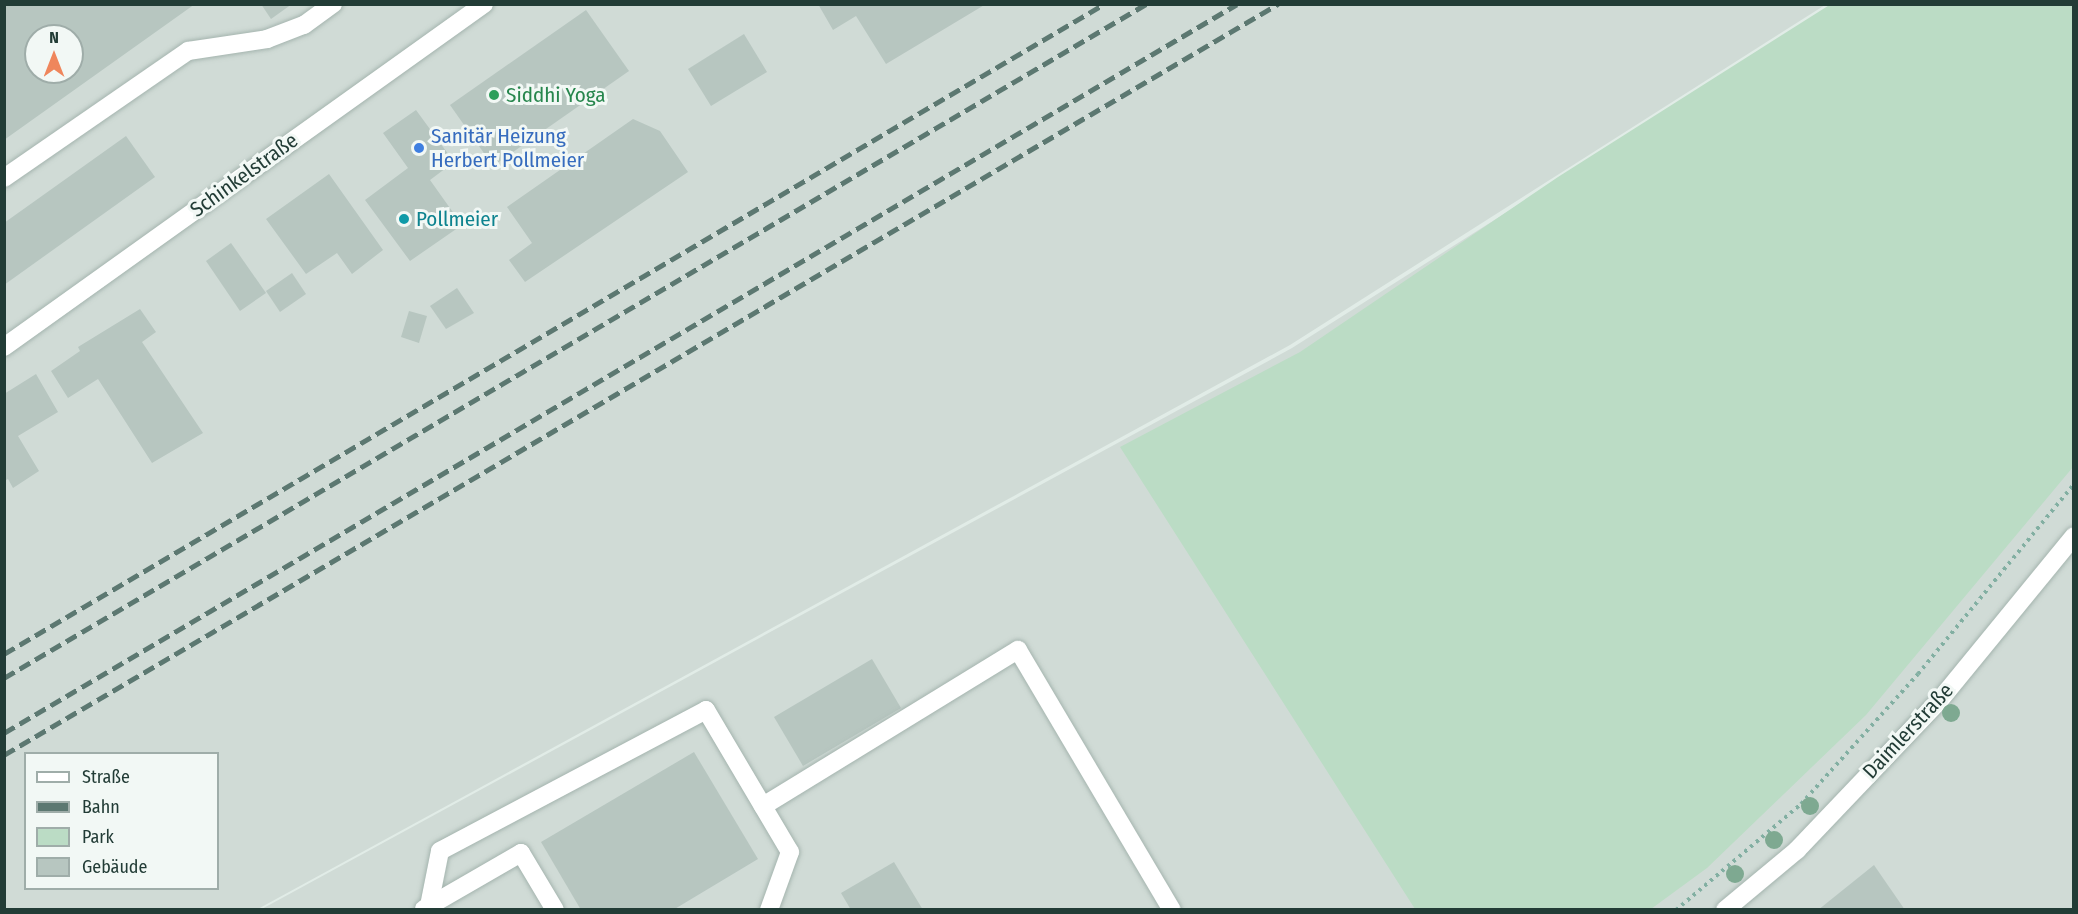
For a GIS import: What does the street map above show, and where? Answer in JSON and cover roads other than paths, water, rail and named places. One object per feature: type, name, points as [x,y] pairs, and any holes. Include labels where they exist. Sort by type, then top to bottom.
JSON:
[{"type":"street","points":[[4,178],[188,51],[267,39],[303,25],[333,4]]},
{"type":"street","name":"Schinkelstraße","points":[[4,347],[484,4]]},
{"type":"street","name":"Daimlerstraße","points":[[1725,909],[1797,850],[1939,701],[2073,536]]},
{"type":"street","points":[[763,806],[1018,650],[1172,909]]},
{"type":"street","points":[[426,908],[440,851],[706,710],[790,852],[769,909]]},
{"type":"street","points":[[426,908],[521,853],[555,909]]},
{"type":"railway","points":[[4,654],[1104,4]]},
{"type":"railway","points":[[4,678],[1146,4]]},
{"type":"railway","points":[[4,733],[1237,4]]},
{"type":"railway","points":[[4,755],[1278,4]]},
{"type":"place","name":"Siddhi Yoga","points":[[494,95]]},
{"type":"place","name":"Sanitär Heizung Herbert Pollmeier","points":[[419,148]]},
{"type":"place","name":"Pollmeier","points":[[404,219]]}]
